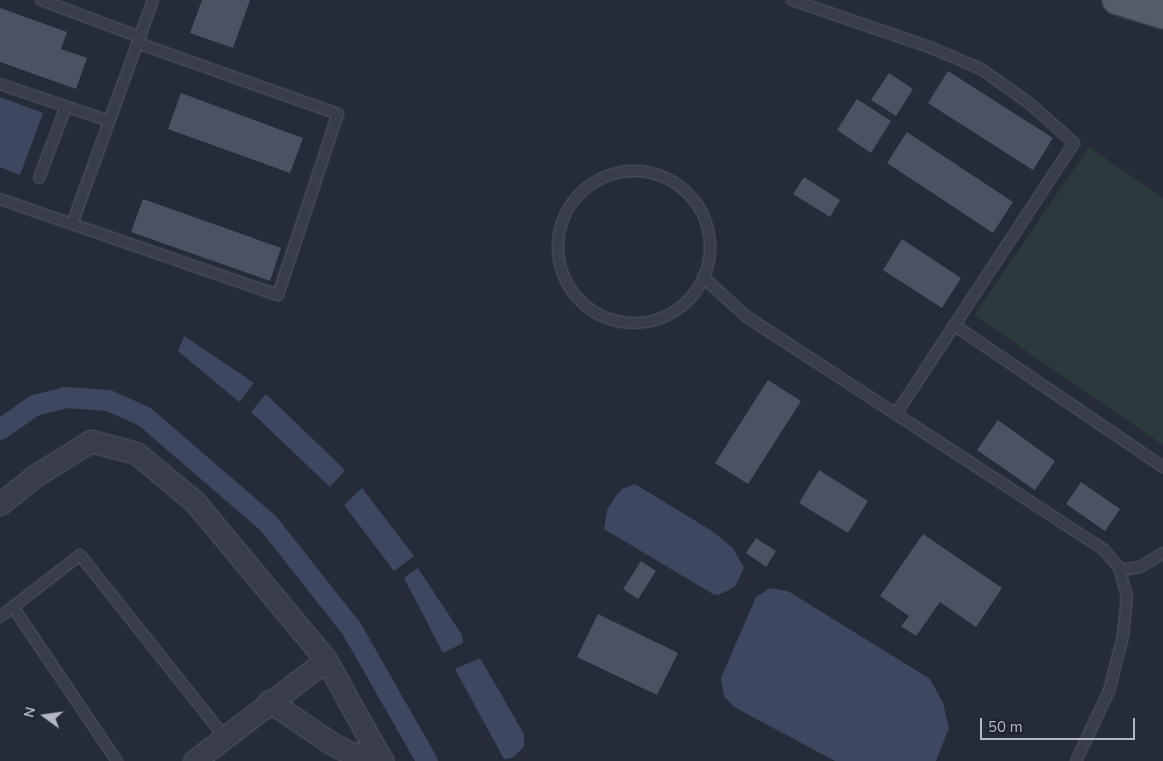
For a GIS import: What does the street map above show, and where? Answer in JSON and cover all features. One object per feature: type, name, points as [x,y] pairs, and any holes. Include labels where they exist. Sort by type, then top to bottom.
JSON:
[{"type":"main road","points":[[1117,0],[1163,14]]},
{"type":"street","points":[[0,504],[36,475],[91,441],[136,453],[195,502],[326,660],[382,761]]},
{"type":"street","points":[[194,761],[269,701],[326,660]]},
{"type":"street","points":[[269,701],[331,743],[350,753],[382,761]]},
{"type":"lane","points":[[0,199],[278,295],[338,114],[139,40],[41,0]]},
{"type":"lane","points":[[72,224],[153,0]]},
{"type":"lane","points":[[792,0],[932,48],[981,69],[1029,103],[1074,143],[896,414]]},
{"type":"lane","points":[[0,84],[109,121]]},
{"type":"lane","points":[[39,178],[66,107]]},
{"type":"lane","points":[[646,171],[675,182],[697,204],[706,224],[710,247],[703,277],[686,302],[660,318],[629,323],[600,314],[576,296],[562,269],[559,238],[568,209],[588,186],[616,173],[646,171]]},
{"type":"lane","points":[[703,277],[747,318],[1104,550],[1121,570],[1125,579],[1127,616],[1116,669],[1098,718],[1076,761]]},
{"type":"lane","points":[[954,325],[1163,467]]},
{"type":"lane","points":[[1121,570],[1140,567],[1163,553]]},
{"type":"lane","points":[[0,618],[80,555],[224,736]]},
{"type":"lane","points":[[13,607],[117,761]]},
{"type":"shaded area","points":[[1089,147],[1163,198],[1163,445],[974,315]]},
{"type":"water","points":[[0,97],[43,113],[20,175],[0,167]]},
{"type":"water","points":[[184,336],[254,383],[239,402],[178,351]]},
{"type":"water","points":[[266,394],[345,470],[330,487],[251,412]]},
{"type":"water","points":[[635,484],[712,531],[733,548],[744,568],[735,587],[718,595],[713,594],[604,529],[607,510],[615,497],[622,489]]},
{"type":"water","points":[[362,488],[414,556],[394,571],[344,505]]},
{"type":"water","points":[[418,568],[462,635],[463,643],[443,653],[404,578]]},
{"type":"water","points":[[770,588],[788,591],[930,679],[943,703],[949,728],[936,761],[835,761],[734,707],[724,696],[721,678],[756,597]]},
{"type":"water","points":[[480,658],[524,734],[524,747],[512,758],[504,759],[455,669]]},
{"type":"building","points":[[202,0],[250,0],[233,48],[190,33]]},
{"type":"building","points":[[0,8],[67,32],[61,49],[87,58],[76,89],[0,62]]},
{"type":"building","points":[[948,71],[1053,138],[1033,170],[928,103]]},
{"type":"building","points":[[889,73],[913,89],[896,116],[871,100]]},
{"type":"building","points":[[181,93],[303,138],[290,173],[168,129]]},
{"type":"building","points":[[857,99],[891,121],[871,153],[837,130]]},
{"type":"building","points":[[907,132],[1013,202],[993,233],[887,163]]},
{"type":"building","points":[[804,177],[840,200],[830,217],[793,194]]},
{"type":"building","points":[[143,199],[281,248],[270,281],[131,232]]},
{"type":"building","points":[[902,239],[961,278],[942,308],[883,270]]},
{"type":"building","points":[[768,380],[801,401],[748,484],[715,463]]},
{"type":"building","points":[[998,420],[1055,461],[1035,490],[977,450]]},
{"type":"building","points":[[819,470],[868,501],[848,533],[799,503]]},
{"type":"building","points":[[1081,482],[1120,509],[1105,531],[1066,504]]},
{"type":"building","points":[[923,534],[1002,588],[976,627],[940,602],[916,636],[901,626],[909,616],[880,596]]},
{"type":"building","points":[[756,538],[776,551],[766,567],[746,553]]},
{"type":"building","points":[[641,561],[656,571],[638,599],[623,589]]},
{"type":"building","points":[[598,614],[678,653],[657,695],[577,657]]},
{"type":"waterway","points":[[0,429],[34,405],[65,397],[108,400],[144,416],[268,523],[351,628],[427,761]]}]
